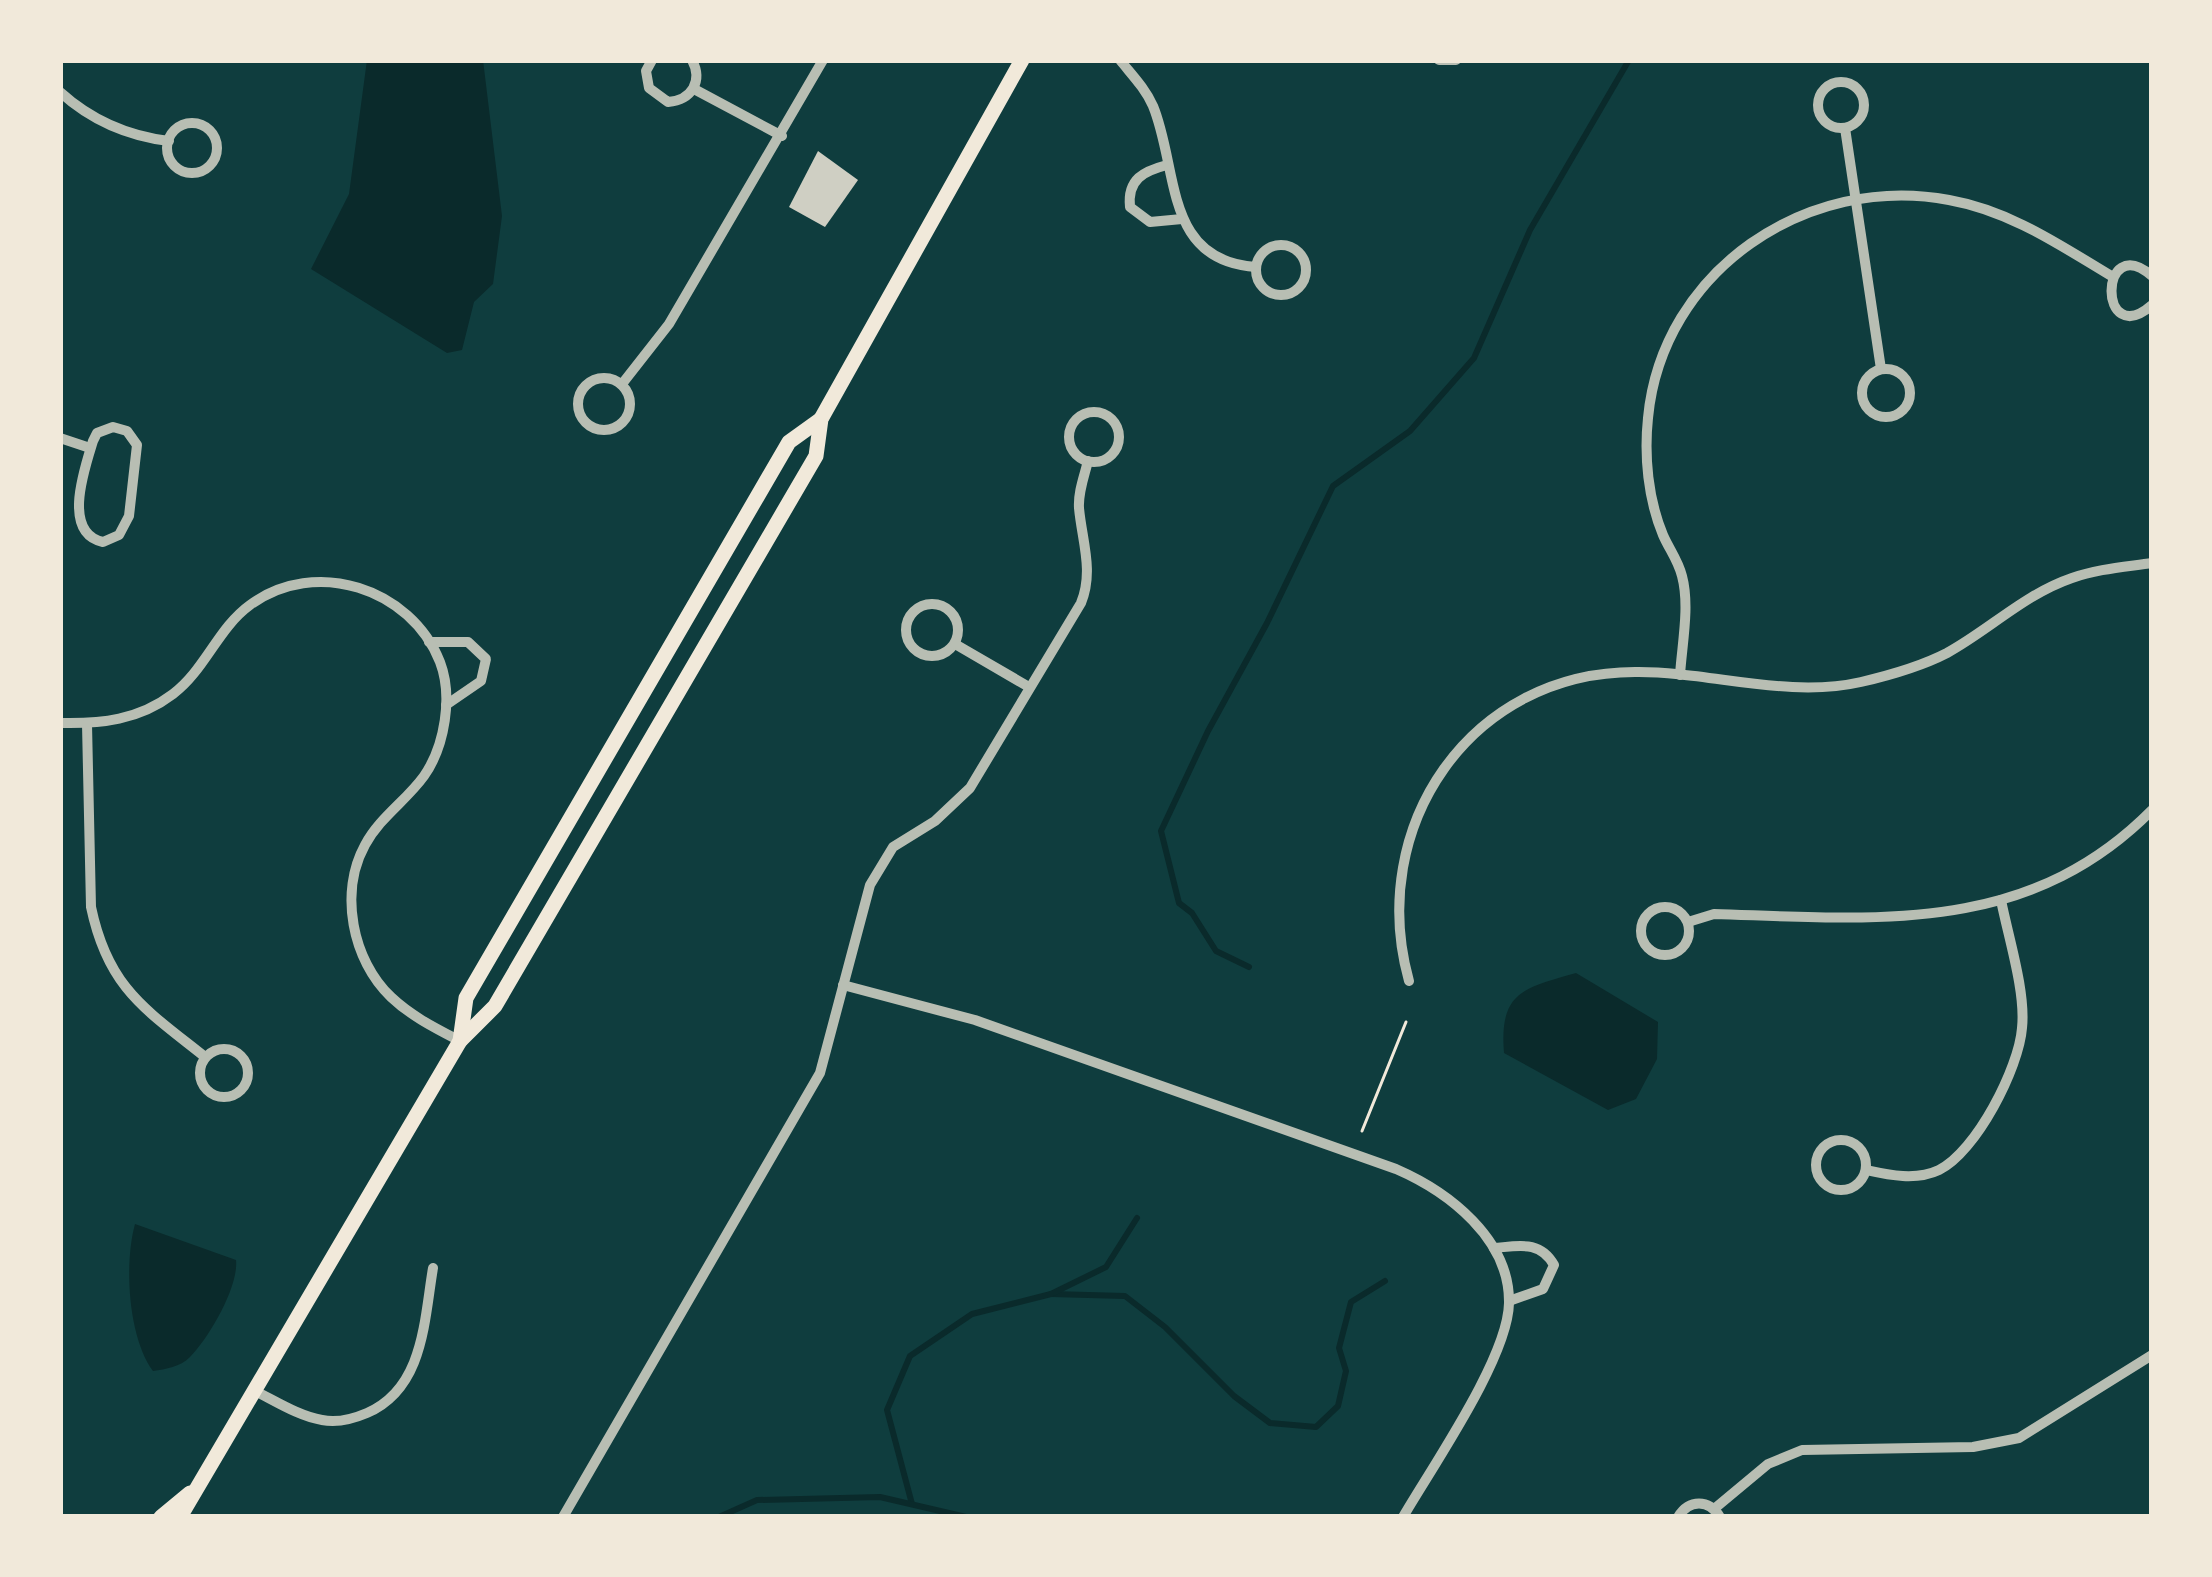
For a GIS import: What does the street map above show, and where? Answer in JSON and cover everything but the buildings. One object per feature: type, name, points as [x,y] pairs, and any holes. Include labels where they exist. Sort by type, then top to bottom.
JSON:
[{"type":"main road","points":[[180,1517],[460,1041],[495,1006],[816,456],[821,419],[1022,60]]},
{"type":"main road","points":[[460,1041],[466,998],[789,442],[821,419]]},
{"type":"main road","points":[[160,1517],[197,1487]]},
{"type":"main road","points":[[192,1517],[197,1487]]},
{"type":"street","points":[[652,60],[646,80],[654,95],[677,101],[694,89],[697,71],[692,60]]},
{"type":"street","points":[[622,384],[669,324],[823,60]]},
{"type":"street","points":[[1120,60],[1142,84],[1154,109],[1182,219],[1210,254],[1256,268]]},
{"type":"street","points":[[1439,60],[1456,60]]},
{"type":"street","points":[[1840,82],[1855,86],[1865,106],[1859,121],[1845,128],[1830,126],[1818,108],[1821,93],[1840,82]]},
{"type":"street","points":[[694,89],[782,136]]},
{"type":"street","points":[[60,92],[89,115],[118,129],[169,141]]},
{"type":"street","points":[[185,124],[201,125],[213,134],[215,158],[204,170],[188,173],[169,157],[169,141],[185,124]]},
{"type":"street","points":[[1845,128],[1881,369]]},
{"type":"street","points":[[1167,165],[1138,177],[1129,194],[1130,207],[1150,222],[1182,219]]},
{"type":"street","points":[[1679,675],[1684,581],[1656,513],[1648,413],[1666,347],[1704,286],[1746,243],[1806,211],[1900,193],[1976,206],[2034,230],[2113,277]]},
{"type":"street","points":[[1279,245],[1301,256],[1306,272],[1298,288],[1282,295],[1260,284],[1256,268],[1263,252],[1279,245]]},
{"type":"street","points":[[2152,276],[2126,267],[2113,277],[2109,292],[2120,311],[2134,315],[2152,305]]},
{"type":"street","points":[[1881,369],[1897,371],[1910,389],[1902,411],[1888,417],[1873,413],[1862,393],[1868,378],[1881,369]]},
{"type":"street","points":[[605,378],[622,384],[631,400],[627,418],[608,430],[590,427],[578,409],[582,391],[605,378]]},
{"type":"street","points":[[1099,412],[1113,420],[1119,442],[1111,456],[1088,461],[1074,452],[1071,428],[1082,415],[1099,412]]},
{"type":"street","points":[[113,427],[127,431],[137,446],[129,516],[119,535],[103,542],[80,528],[78,513],[90,448],[97,433],[113,427]]},
{"type":"street","points":[[60,438],[90,448]]},
{"type":"street","points":[[563,1517],[814,1084],[869,885],[879,865],[893,847],[935,821],[970,788],[1088,586],[1079,506],[1088,461]]},
{"type":"street","points":[[1409,981],[1399,945],[1398,898],[1405,850],[1427,792],[1448,759],[1487,723],[1555,684],[1610,673],[1819,688],[1880,678],[1947,652],[2032,597],[2070,579],[2152,563]]},
{"type":"street","points":[[60,723],[87,724],[130,716],[173,694],[194,675],[247,607],[272,591],[304,583],[334,583],[374,591],[408,613],[442,665],[446,705],[438,749],[424,776],[379,823],[363,848],[352,877],[351,902],[361,950],[386,993],[423,1022],[460,1041]]},
{"type":"street","points":[[926,604],[944,605],[959,626],[955,644],[933,656],[917,652],[905,630],[911,614],[926,604]]},
{"type":"street","points":[[430,642],[468,642],[486,659],[482,681],[446,705]]},
{"type":"street","points":[[955,644],[1029,687]]},
{"type":"street","points":[[87,724],[91,907],[96,932],[122,984],[142,1009],[205,1058]]},
{"type":"street","points":[[1688,922],[1714,914],[1880,919],[2001,900],[2048,885],[2079,868],[2152,810]]},
{"type":"street","points":[[1866,1170],[1897,1177],[1939,1170],[1978,1130],[2006,1082],[2023,1029],[2001,900]]},
{"type":"street","points":[[1670,907],[1688,922],[1689,938],[1673,955],[1657,954],[1644,944],[1641,929],[1654,909],[1670,907]]},
{"type":"street","points":[[844,985],[975,1020],[1396,1169],[1457,1206],[1494,1248],[1509,1301],[1491,1364],[1402,1517]]},
{"type":"street","points":[[226,1049],[240,1055],[248,1077],[240,1091],[225,1098],[204,1088],[199,1073],[205,1058],[226,1049]]},
{"type":"street","points":[[1846,1140],[1864,1154],[1866,1170],[1849,1189],[1832,1189],[1819,1177],[1816,1160],[1831,1142],[1846,1140]]},
{"type":"street","points":[[1494,1248],[1532,1246],[1554,1264],[1543,1288],[1509,1301]]},
{"type":"street","points":[[253,1390],[319,1420],[358,1417],[380,1408],[398,1393],[415,1366],[433,1268]]},
{"type":"street","points":[[1678,1517],[1693,1504],[1717,1513],[1768,1464],[1802,1450],[1973,1448],[2019,1438],[2152,1355]]},
{"type":"path","points":[[1362,1131],[1406,1022]]},
{"type":"water","points":[[367,60],[483,60],[502,216],[493,284],[474,302],[462,350],[447,353],[311,269],[349,194]]},
{"type":"water","points":[[1576,973],[1658,1022],[1657,1059],[1636,1099],[1608,1110],[1504,1053],[1506,1016],[1519,995]]},
{"type":"water","points":[[135,1224],[236,1260],[228,1297],[198,1348],[182,1363],[153,1371],[138,1339],[130,1300]]},
{"type":"waterway","points":[[1249,967],[1216,951],[1192,913],[1179,903],[1161,831],[1333,486],[1410,431],[1474,358],[1530,230],[1629,60]]},
{"type":"waterway","points":[[912,1504],[887,1410],[910,1356],[972,1314],[1051,1294],[1106,1267],[1137,1218]]},
{"type":"waterway","points":[[1051,1294],[1125,1296],[1270,1423],[1316,1427],[1338,1406],[1346,1371],[1339,1348],[1351,1302],[1385,1281]]},
{"type":"waterway","points":[[719,1517],[757,1500],[880,1497],[966,1517]]},
{"type":"waterway","points":[[1424,1517],[1431,1517]]}]
